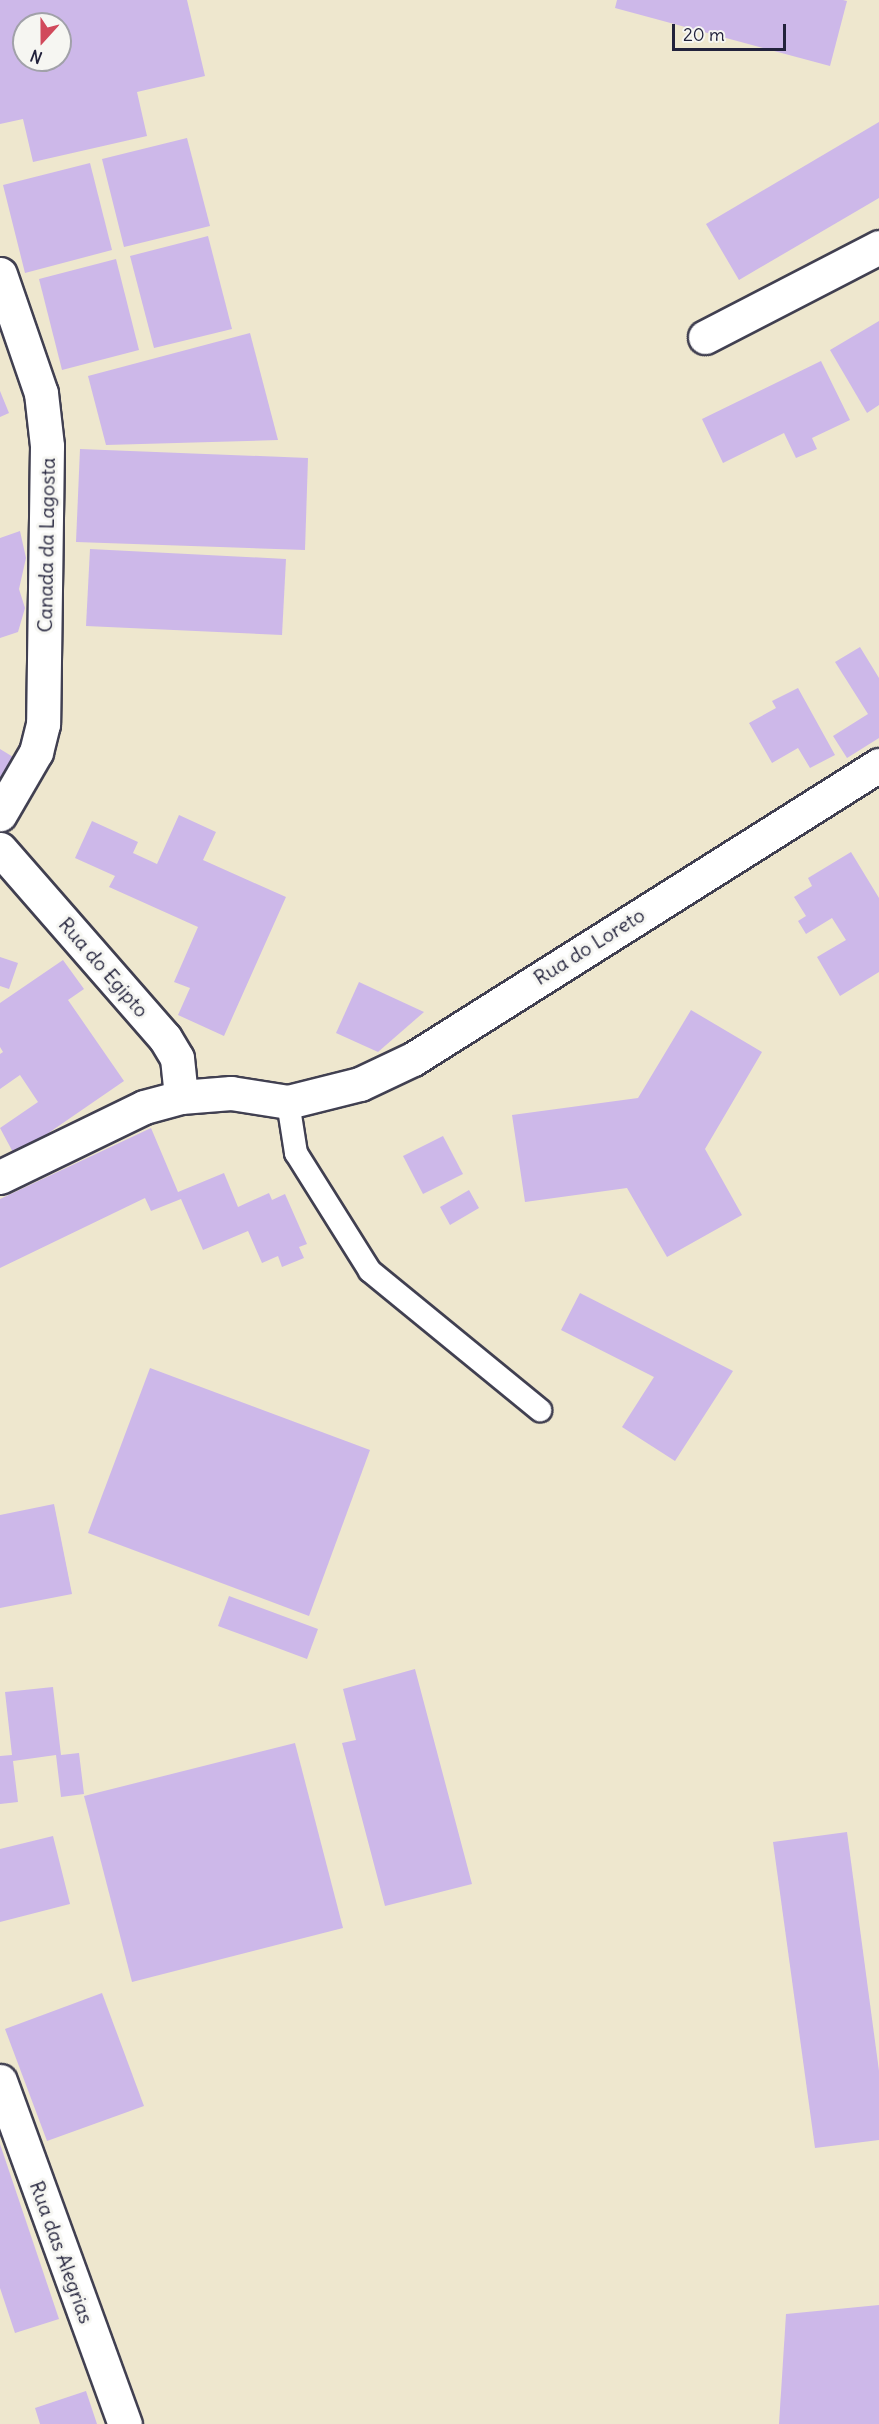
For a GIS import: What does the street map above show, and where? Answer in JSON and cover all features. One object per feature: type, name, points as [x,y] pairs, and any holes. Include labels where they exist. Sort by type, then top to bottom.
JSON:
[{"type":"street","points":[[705,337],[879,247]]},
{"type":"street","name":"Canada da Lagosta","points":[[0,274],[41,393],[47,446],[43,724],[36,752],[0,814]]},
{"type":"street","name":"Rua do Loreto","points":[[288,1102],[360,1084],[413,1059],[879,765]]},
{"type":"street","name":"Rua do Egipto","points":[[0,849],[165,1038],[177,1058],[181,1097]]},
{"type":"street","points":[[0,1177],[144,1107],[181,1097],[231,1094],[288,1102]]},
{"type":"street","name":"Rua das Alegrias","points":[[0,2081],[125,2424]]},
{"type":"lane","points":[[288,1102],[296,1154],[370,1271],[540,1410]]},
{"type":"building","points":[[0,0],[187,0],[205,76],[137,92],[147,136],[33,162],[23,119],[0,124]]},
{"type":"building","points":[[617,0],[847,1],[830,66],[615,8]]},
{"type":"building","points":[[879,122],[879,198],[739,280],[706,224]]},
{"type":"building","points":[[187,138],[210,226],[124,247],[102,159]]},
{"type":"building","points":[[90,163],[112,250],[25,273],[3,185]]},
{"type":"building","points":[[208,236],[232,329],[154,348],[130,256]]},
{"type":"building","points":[[116,259],[139,350],[62,370],[39,279]]},
{"type":"building","points":[[879,321],[879,405],[867,413],[830,350]]},
{"type":"building","points":[[250,333],[278,440],[106,445],[88,376]]},
{"type":"building","points":[[821,361],[850,420],[812,438],[817,449],[796,458],[784,433],[723,463],[702,419]]},
{"type":"building","points":[[0,391],[9,413],[0,417]]},
{"type":"building","points":[[80,449],[308,458],[305,550],[76,542]]},
{"type":"building","points":[[20,531],[26,558],[19,589],[25,608],[18,632],[0,638],[0,538]]},
{"type":"building","points":[[90,549],[286,559],[282,635],[86,626]]},
{"type":"building","points":[[860,647],[879,678],[879,738],[847,758],[833,736],[868,714],[835,662]]},
{"type":"building","points":[[798,688],[835,755],[810,768],[798,748],[772,763],[749,723],[776,708],[772,701]]},
{"type":"building","points":[[0,749],[18,760],[0,788]]},
{"type":"building","points":[[179,815],[216,832],[203,860],[286,897],[224,1036],[178,1015],[190,988],[174,982],[198,927],[109,887],[115,876],[75,858],[92,821],[138,842],[133,853],[157,864]]},
{"type":"building","points":[[851,852],[879,898],[879,972],[840,996],[817,957],[846,940],[832,918],[806,934],[798,921],[806,916],[794,897],[812,886],[808,878]]},
{"type":"building","points":[[0,957],[18,963],[9,989],[0,986]]},
{"type":"building","points":[[63,960],[84,989],[68,1000],[124,1081],[15,1156],[0,1128],[38,1102],[20,1075],[0,1089],[0,1054],[3,1052],[0,1047],[0,1003]]},
{"type":"building","points":[[359,982],[424,1012],[378,1052],[336,1033]]},
{"type":"building","points":[[691,1010],[762,1052],[705,1149],[742,1215],[667,1257],[627,1188],[525,1202],[512,1115],[638,1098]]},
{"type":"building","points":[[151,1128],[178,1192],[224,1173],[238,1207],[269,1193],[272,1200],[285,1194],[307,1244],[299,1247],[304,1258],[282,1267],[278,1256],[262,1263],[248,1231],[203,1250],[181,1199],[151,1211],[145,1198],[0,1268],[0,1199]]},
{"type":"building","points":[[443,1136],[463,1174],[423,1194],[403,1156]]},
{"type":"building","points":[[469,1190],[479,1208],[450,1225],[440,1207]]},
{"type":"building","points":[[580,1293],[733,1371],[675,1461],[622,1427],[654,1377],[561,1330]]},
{"type":"building","points":[[150,1368],[370,1450],[309,1616],[88,1533]]},
{"type":"building","points":[[54,1504],[72,1594],[0,1608],[0,1515]]},
{"type":"building","points":[[229,1596],[318,1629],[307,1659],[218,1626]]},
{"type":"building","points":[[415,1669],[472,1884],[385,1906],[342,1743],[356,1740],[343,1689]]},
{"type":"building","points":[[53,1687],[61,1755],[79,1753],[84,1794],[61,1797],[56,1755],[13,1761],[18,1802],[0,1804],[0,1756],[12,1755],[5,1692]]},
{"type":"building","points":[[295,1743],[343,1928],[132,1982],[84,1796]]},
{"type":"building","points":[[847,1832],[879,2071],[879,2140],[815,2148],[773,1842]]},
{"type":"building","points":[[53,1836],[70,1904],[0,1922],[0,1849]]},
{"type":"building","points":[[102,1993],[144,2106],[47,2141],[5,2029]]},
{"type":"building","points":[[0,2144],[59,2319],[15,2333],[0,2288]]},
{"type":"building","points":[[879,2305],[879,2424],[779,2424],[786,2314]]},
{"type":"building","points":[[86,2391],[97,2424],[40,2424],[35,2408]]}]
